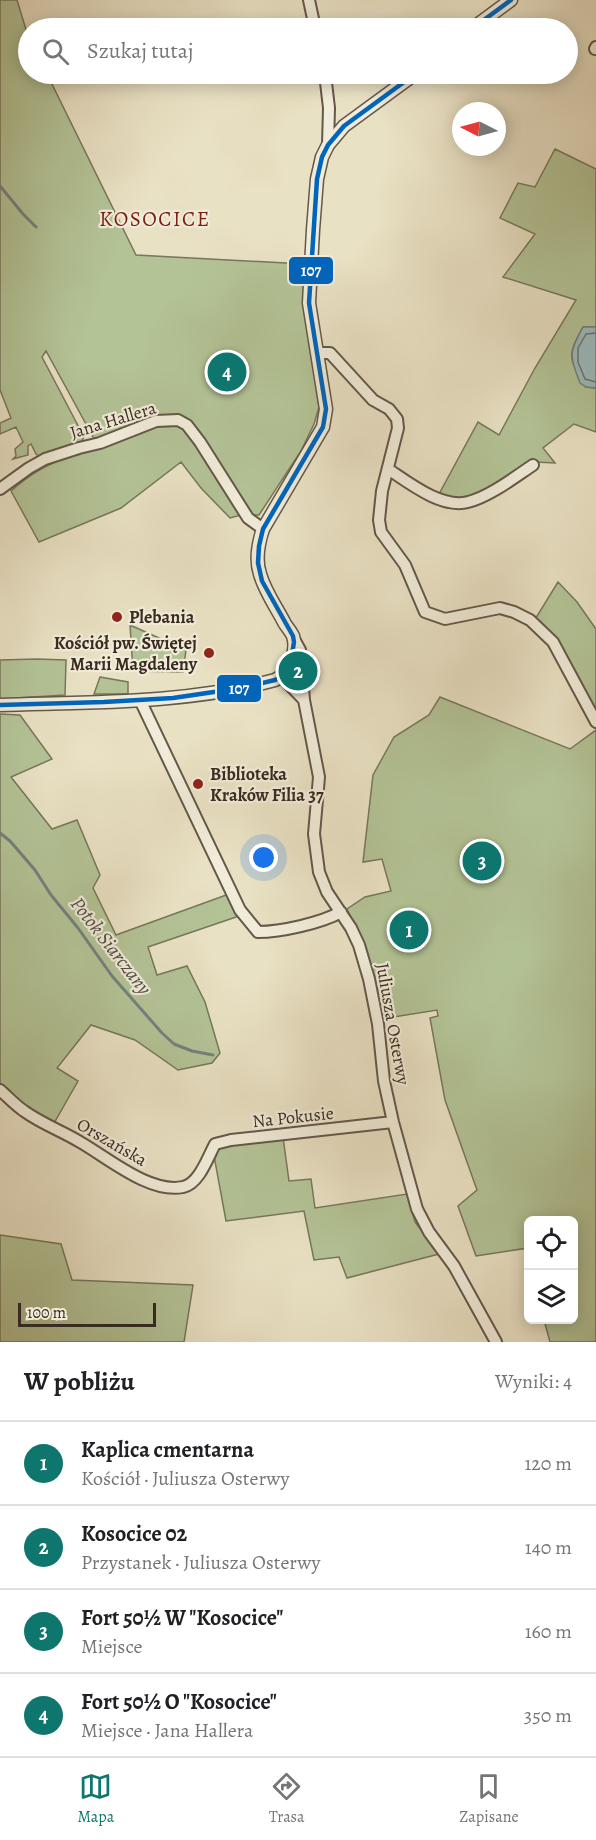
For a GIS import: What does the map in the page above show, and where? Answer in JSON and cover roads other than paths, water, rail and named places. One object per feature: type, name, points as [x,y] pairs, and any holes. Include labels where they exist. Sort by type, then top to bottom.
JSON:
[{"type":"street","points":[[309,0],[313,18]]},
{"type":"street","points":[[486,18],[508,1]]},
{"type":"street","points":[[326,84],[329,108],[328,145]]},
{"type":"street","points":[[328,145],[344,126],[401,84]]},
{"type":"street","name":"Juliusza Osterwy","points":[[328,145],[322,157],[318,178],[309,303],[326,409],[323,427],[263,529],[258,545],[259,573],[300,650],[304,700],[319,777],[314,834],[319,872],[327,892],[359,945],[369,979],[378,1024],[384,1081],[417,1209],[429,1232],[454,1266],[495,1342]]},
{"type":"street","points":[[318,353],[330,353],[373,400],[389,409],[397,418],[398,428],[379,509],[381,532],[405,565],[425,612],[445,619],[500,608],[530,620],[553,642],[596,722]]},
{"type":"street","name":"Jana Hallera","points":[[0,489],[45,459],[100,443],[156,421],[178,420],[187,425],[200,442],[248,518],[263,529]]},
{"type":"street","points":[[388,469],[430,495],[448,501],[467,502],[486,494],[533,465]]},
{"type":"street","points":[[0,705],[140,700],[218,693],[261,683],[282,676],[290,666],[294,653],[293,636]]},
{"type":"street","points":[[282,676],[304,700]]},
{"type":"street","points":[[140,700],[240,910],[258,932],[270,932],[330,918],[341,912]]},
{"type":"street","name":"Orszańska","points":[[0,1090],[23,1111],[79,1141],[139,1179],[168,1187],[183,1187],[201,1173],[206,1160]]},
{"type":"street","name":"Na Pokusie","points":[[206,1160],[215,1144],[231,1140],[393,1122]]},
{"type":"water","points":[[583,327],[596,327],[596,388],[586,387],[580,383],[572,360],[575,342]]},
{"type":"waterway","points":[[0,186],[36,227]]},
{"type":"waterway","name":"Potok Siarczany","points":[[0,833],[35,870],[112,976],[162,1033],[174,1044],[192,1051],[213,1055]]},
{"type":"place","name":"Fort 50½ O \"Kosocice\"","points":[[227,372]]},
{"type":"place","name":"Plebania","points":[[117,617]]},
{"type":"place","name":"Kościół pw. Świętej Marii Magdaleny","points":[[209,653]]},
{"type":"place","name":"Kosocice 02","points":[[298,671]]},
{"type":"place","name":"Biblioteka Kraków Filia 37","points":[[198,784]]},
{"type":"place","name":"Fort 50½ W \"Kosocice\"","points":[[482,861]]},
{"type":"place","name":"Kaplica cmentarna","points":[[409,930]]},
{"type":"district","name":"KOSOCICE","points":[[155,219]]}]
